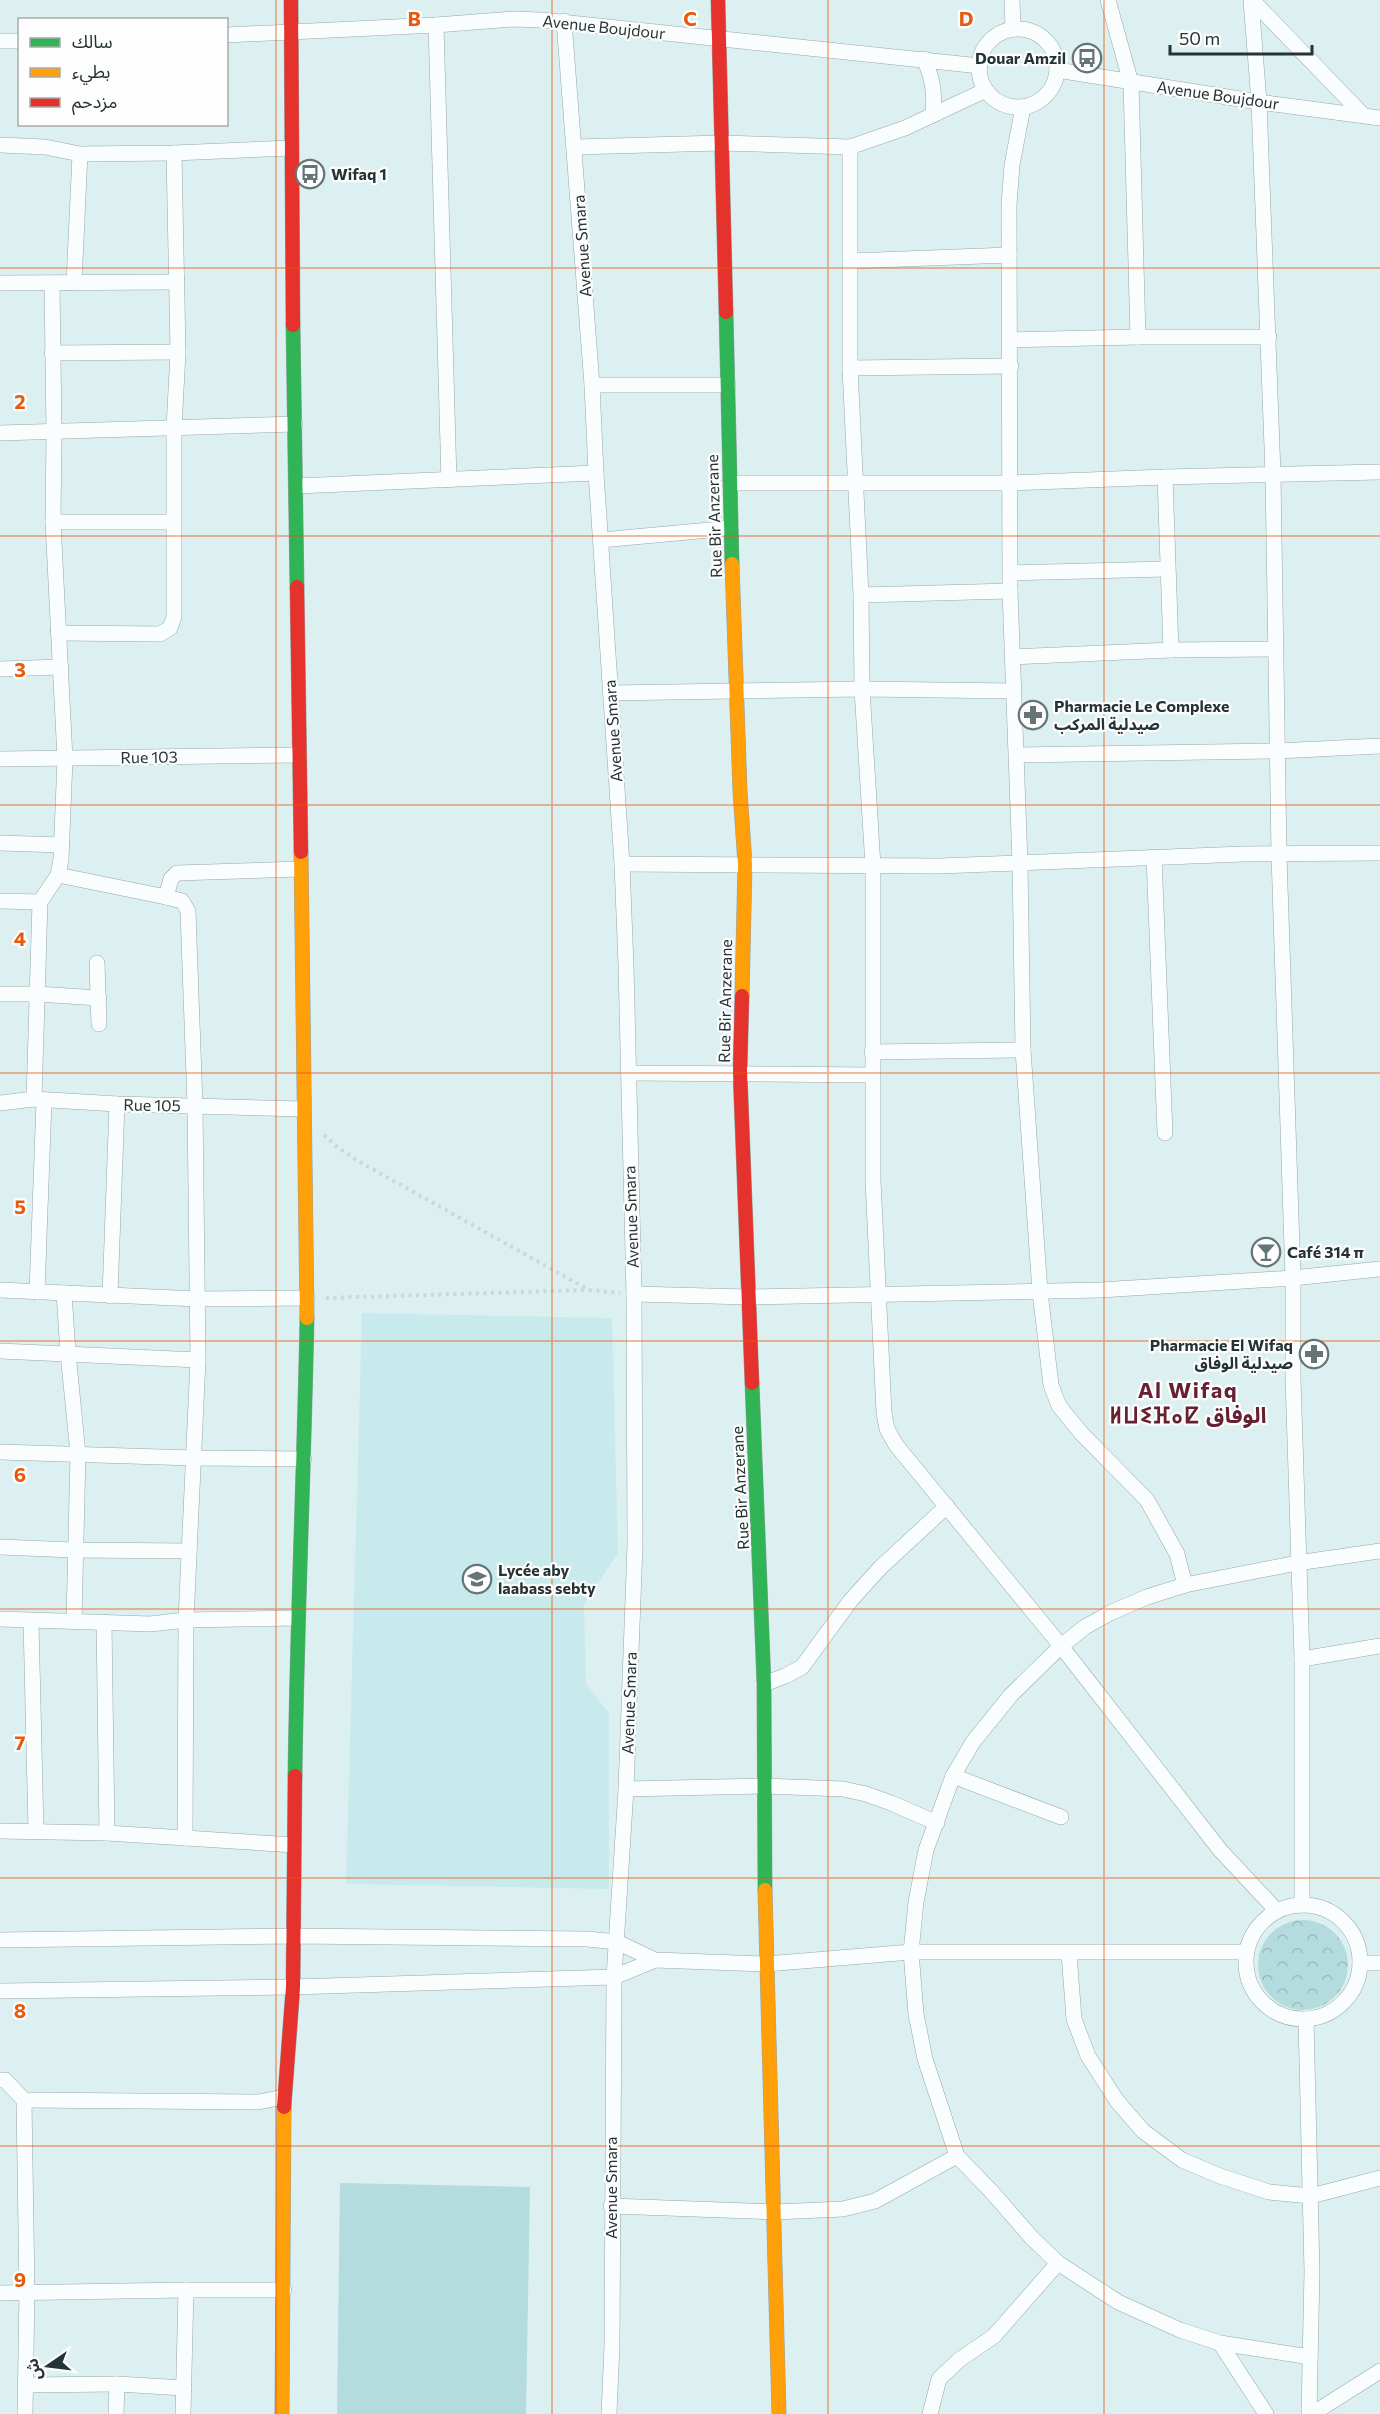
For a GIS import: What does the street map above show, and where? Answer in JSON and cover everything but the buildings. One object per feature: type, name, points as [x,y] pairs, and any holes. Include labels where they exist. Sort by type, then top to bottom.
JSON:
[{"type":"street","points":[[282,2414],[284,2097],[293,1987],[297,1618],[304,1459],[307,1298],[291,148],[293,73],[291,0]]},
{"type":"street","name":"Rue Bir Anzerane","points":[[718,0],[736,691],[745,864],[740,1072],[764,1684],[766,1964],[775,2212],[779,2414]]},
{"type":"street","points":[[1012,0],[1013,29]]},
{"type":"street","points":[[1108,0],[1131,83],[1138,337]]},
{"type":"street","points":[[1251,0],[1269,337],[1273,474],[1277,751],[1293,1278],[1297,1563],[1302,1659],[1302,1905]]},
{"type":"street","points":[[1251,0],[1363,115]]},
{"type":"street","name":"Avenue Boujdour","points":[[228,35],[436,26],[514,19],[564,21],[980,66]]},
{"type":"street","name":"Avenue Smara","points":[[564,21],[592,385],[622,864],[634,1294],[635,1545],[626,1789],[614,1977],[612,2345],[609,2414]]},
{"type":"street","points":[[436,26],[449,480]]},
{"type":"street","points":[[1013,29],[1033,33],[1050,45],[1057,70],[1050,91],[1034,104],[1023,107],[1009,106],[996,101],[986,90],[981,79],[982,53],[1000,33],[1013,29]]},
{"type":"street","points":[[0,41],[18,41]]},
{"type":"street","points":[[924,59],[934,86],[933,115]]},
{"type":"street","name":"Avenue Boujdour","points":[[1057,70],[1258,102],[1380,118]]},
{"type":"street","points":[[575,147],[721,143],[850,147],[905,128],[986,90]]},
{"type":"street","points":[[1023,107],[1012,165],[1009,255],[1010,591],[1017,755],[1023,1050],[1040,1292],[1051,1385],[1059,1406],[1082,1434],[1147,1500],[1177,1554],[1185,1585]]},
{"type":"street","points":[[0,144],[45,147],[80,154],[291,148]]},
{"type":"street","points":[[850,147],[850,368],[861,595],[862,689],[873,866],[873,1180],[877,1293],[884,1413],[887,1429],[896,1445],[1061,1646],[1220,1850],[1277,1911]]},
{"type":"street","points":[[58,633],[160,634],[170,628],[175,605],[174,428],[178,352],[174,153]]},
{"type":"street","points":[[74,283],[80,154]]},
{"type":"street","points":[[850,261],[1009,255]]},
{"type":"street","points":[[0,283],[177,282]]},
{"type":"street","points":[[37,1292],[39,1100],[37,994],[40,902],[57,874],[62,845],[64,759],[53,522],[52,284]]},
{"type":"street","points":[[1010,340],[1269,337]]},
{"type":"street","points":[[52,353],[178,352]]},
{"type":"street","points":[[850,368],[1011,366]]},
{"type":"street","points":[[592,385],[728,385]]},
{"type":"street","points":[[0,433],[295,424]]},
{"type":"street","points":[[730,483],[1011,483],[1380,472]]},
{"type":"street","points":[[297,486],[596,473]]},
{"type":"street","points":[[1165,477],[1172,650]]},
{"type":"street","points":[[53,522],[173,522]]},
{"type":"street","points":[[601,540],[731,528]]},
{"type":"street","points":[[1011,573],[1167,569]]},
{"type":"street","points":[[861,595],[1010,591]]},
{"type":"street","points":[[1013,657],[1172,650],[1275,649]]},
{"type":"street","points":[[0,669],[61,668]]},
{"type":"street","points":[[610,693],[862,689],[1013,691]]},
{"type":"street","points":[[1017,755],[1277,751],[1380,746]]},
{"type":"street","name":"Rue 103","points":[[0,759],[299,755]]},
{"type":"street","points":[[0,843],[62,845]]},
{"type":"street","points":[[622,864],[873,866],[1020,864],[1154,857],[1380,854]]},
{"type":"street","points":[[1154,857],[1165,1133]]},
{"type":"street","points":[[166,897],[171,879],[177,873],[301,869]]},
{"type":"street","points":[[57,874],[182,901],[188,911],[195,1105],[198,1360],[186,1620],[185,1838]]},
{"type":"street","points":[[0,901],[40,902]]},
{"type":"street","points":[[98,963],[99,1024]]},
{"type":"street","points":[[0,994],[99,998]]},
{"type":"street","points":[[872,1052],[1023,1050]]},
{"type":"street","points":[[629,1073],[740,1072],[872,1075]]},
{"type":"street","name":"Rue 105","points":[[0,1103],[39,1100],[303,1109]]},
{"type":"street","points":[[110,1296],[117,1104]]},
{"type":"street","points":[[634,1294],[748,1297],[1040,1292],[1293,1278],[1380,1269]]},
{"type":"street","points":[[0,1290],[197,1299],[307,1298]]},
{"type":"street","points":[[64,1293],[78,1454],[74,1621]]},
{"type":"street","points":[[0,1351],[198,1360]]},
{"type":"street","points":[[0,1452],[304,1459]]},
{"type":"street","points":[[764,1684],[785,1677],[802,1667],[851,1600],[881,1567],[947,1506]]},
{"type":"street","points":[[0,1546],[74,1550],[189,1551]]},
{"type":"street","points":[[1310,2357],[1220,2343],[1180,2330],[1118,2302],[1058,2263],[1031,2237],[991,2190],[957,2156],[925,2060],[916,2014],[911,1952],[916,1902],[926,1850],[953,1776],[973,1742],[1011,1695],[1061,1646],[1085,1627],[1110,1613],[1147,1597],[1185,1585],[1297,1563],[1380,1551]]},
{"type":"street","points":[[0,1619],[150,1624],[186,1620],[297,1618]]},
{"type":"street","points":[[31,1621],[36,1831]]},
{"type":"street","points":[[104,1622],[107,1833]]},
{"type":"street","points":[[1302,1659],[1380,1646]]},
{"type":"street","points":[[953,1776],[1061,1817]]},
{"type":"street","points":[[626,1789],[813,1787],[855,1792],[891,1803],[937,1823]]},
{"type":"street","points":[[0,1831],[107,1833],[294,1845]]},
{"type":"street","points":[[1302,1905],[1320,1907],[1343,1922],[1357,1945],[1360,1963],[1357,1980],[1349,1995],[1338,2007],[1323,2016],[1306,2019],[1286,2017],[1268,2007],[1261,2000],[1254,1992],[1247,1973],[1246,1952],[1257,1928],[1277,1911],[1302,1905]]},
{"type":"street","points":[[0,1940],[294,1936],[587,1939],[617,1942],[655,1960],[766,1964],[911,1952],[1246,1952]]},
{"type":"street","points":[[1069,1953],[1074,2019],[1088,2056],[1117,2101],[1143,2131],[1182,2160],[1220,2176],[1269,2192],[1311,2196],[1380,2178]]},
{"type":"street","points":[[0,1991],[293,1987],[614,1977],[655,1960]]},
{"type":"street","points":[[1360,1963],[1380,1963]]},
{"type":"street","points":[[1306,2019],[1312,2271],[1310,2414]]},
{"type":"street","points":[[0,2080],[5,2080],[24,2100],[27,2292],[25,2414]]},
{"type":"street","points":[[24,2100],[258,2102],[284,2097]]},
{"type":"street","points":[[611,2206],[775,2212],[860,2207],[957,2156]]},
{"type":"street","points":[[930,2414],[939,2379],[959,2360],[994,2336],[1058,2263]]},
{"type":"street","points":[[183,2414],[186,2290]]},
{"type":"street","points":[[0,2293],[284,2290]]},
{"type":"street","points":[[1220,2343],[1266,2414]]},
{"type":"street","points":[[1310,2414],[1380,2371]]},
{"type":"street","points":[[26,2385],[117,2384],[184,2388]]},
{"type":"street","points":[[116,2414],[117,2384]]},
{"type":"path","points":[[303,1109],[318,1130],[337,1147],[589,1290]]},
{"type":"path","points":[[307,1298],[589,1290],[634,1294]]},
{"type":"shaded area","name":"Lycée aby laabass sebty","points":[[362,1313],[612,1318],[618,1553],[584,1604],[586,1684],[609,1713],[609,1889],[346,1884]]},
{"type":"green space","points":[[1294,1920],[1312,1920],[1328,1927],[1341,1940],[1348,1956],[1348,1974],[1341,1990],[1328,2003],[1312,2010],[1294,2010],[1278,2003],[1265,1990],[1258,1974],[1258,1956],[1265,1940],[1278,1927]]},
{"type":"green space","points":[[340,2183],[530,2187],[526,2414],[337,2414]]},
{"type":"traffic: fast","points":[[726,312],[732,564]]},
{"type":"traffic: fast","points":[[293,325],[297,587]]},
{"type":"traffic: fast","points":[[295,1776],[307,1318]]},
{"type":"traffic: fast","points":[[752,1383],[764,1684],[765,1890]]},
{"type":"traffic: slow","points":[[732,564],[740,791],[745,864],[742,996]]},
{"type":"traffic: slow","points":[[301,852],[307,1318]]},
{"type":"traffic: slow","points":[[765,1890],[779,2414]]},
{"type":"traffic: slow","points":[[282,2414],[284,2107]]},
{"type":"traffic: jam","points":[[291,0],[293,325]]},
{"type":"traffic: jam","points":[[718,0],[726,312]]},
{"type":"traffic: jam","points":[[297,587],[301,852]]},
{"type":"traffic: jam","points":[[742,996],[740,1072],[752,1383]]},
{"type":"traffic: jam","points":[[284,2107],[293,1987],[295,1776]]},
{"type":"place","name":"Douar Amzil","points":[[1087,58]]},
{"type":"place","name":"Wifaq 1","points":[[310,174]]},
{"type":"place","name":"Pharmacie Le Complexe صيدلية المركب","points":[[1033,715]]},
{"type":"place","name":"Café 314 π","points":[[1266,1252]]},
{"type":"place","name":"Pharmacie El Wifaq صيدلية الوفاق","points":[[1314,1354]]},
{"type":"place","name":"Lycée aby laabass sebty","points":[[477,1579]]},
{"type":"district","name":"Al Wifaq ⵍⵡⵉⴼⴰⵇ الوفاق","points":[[1188,1402]]}]
